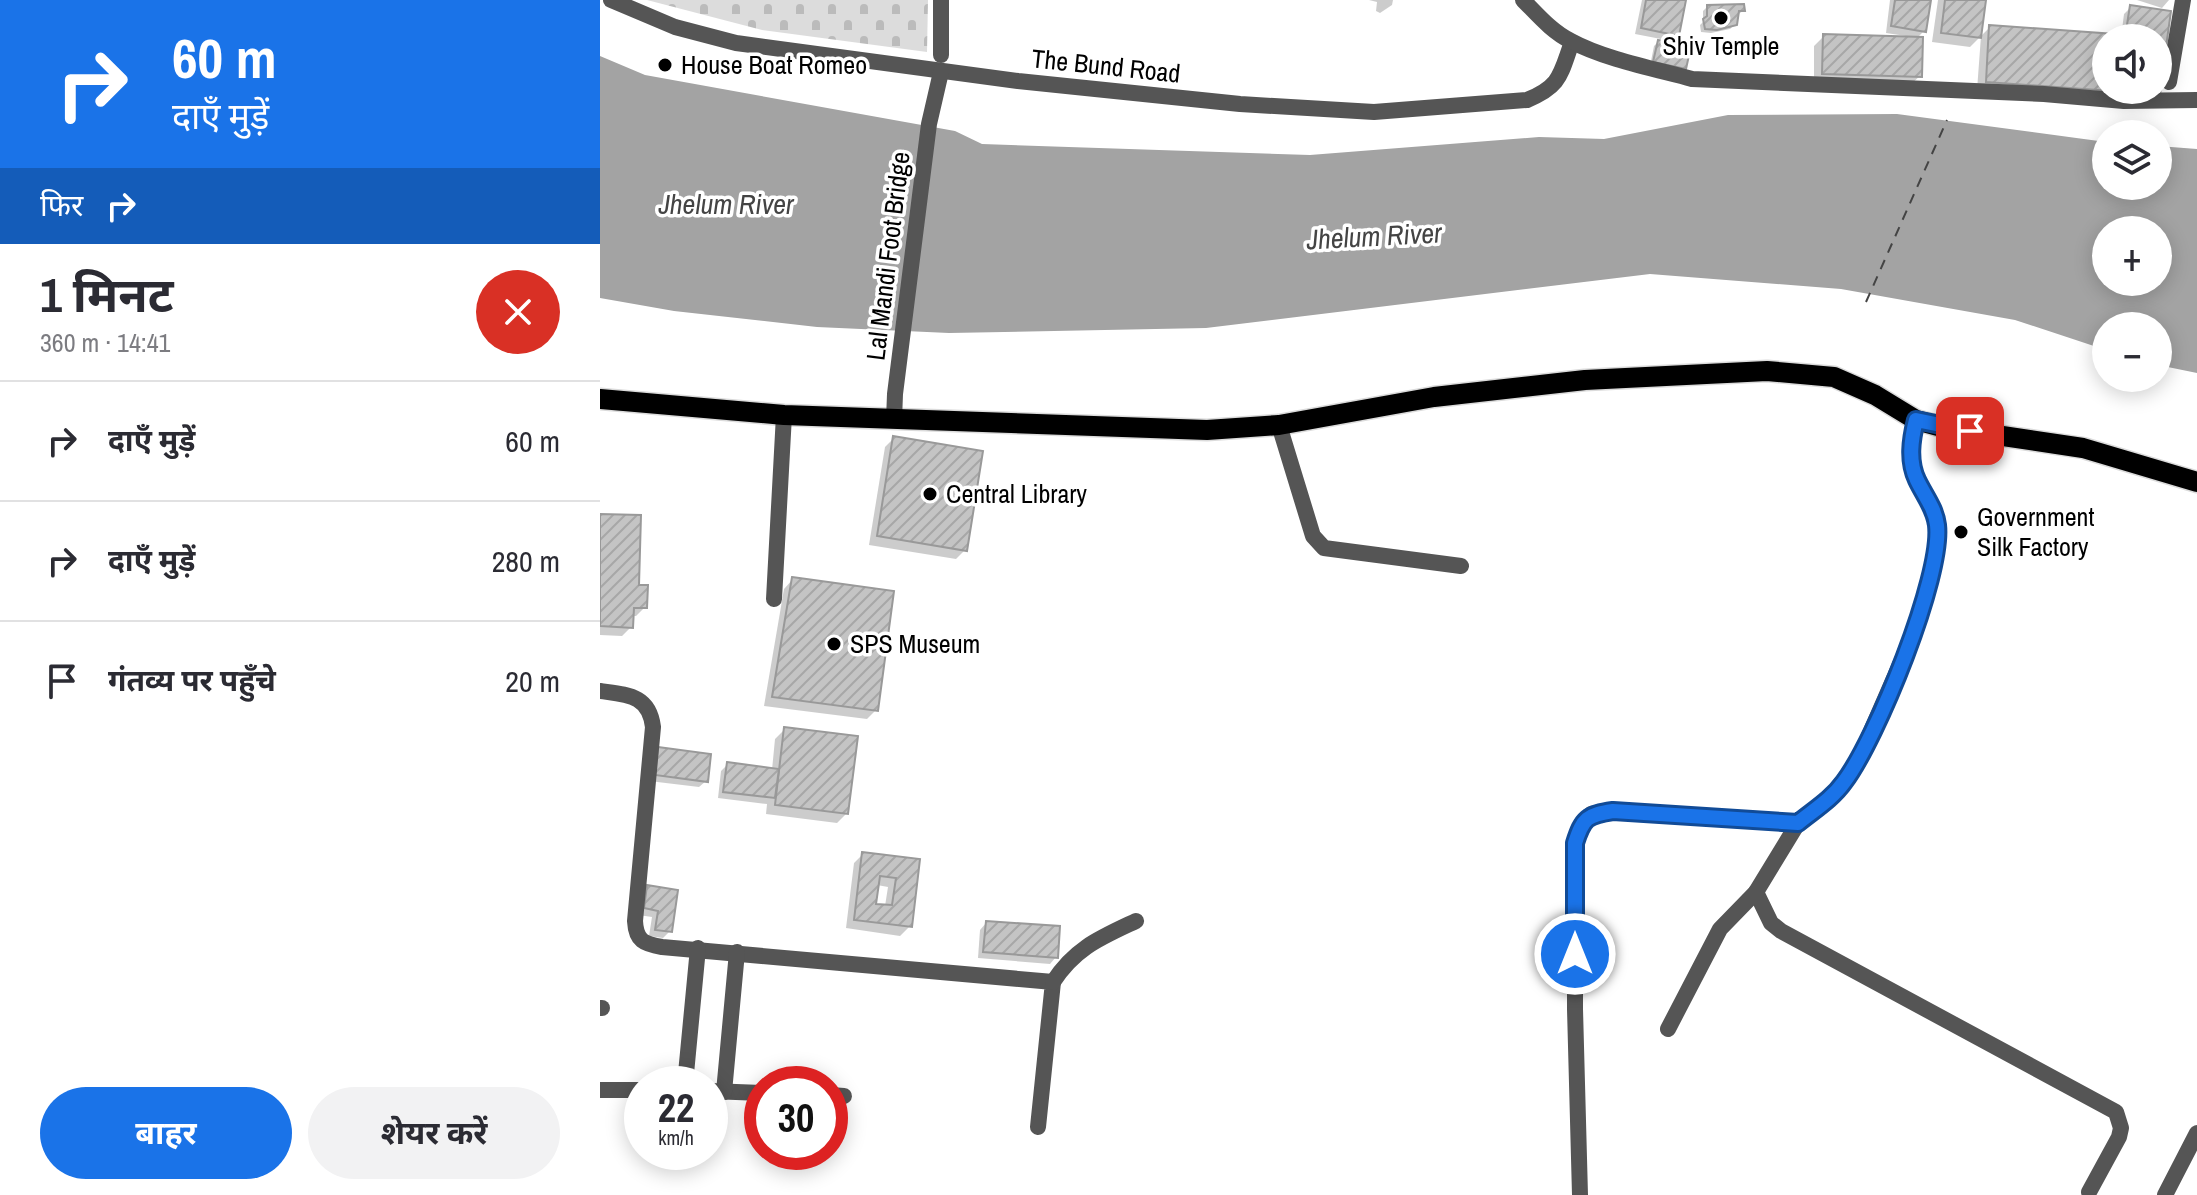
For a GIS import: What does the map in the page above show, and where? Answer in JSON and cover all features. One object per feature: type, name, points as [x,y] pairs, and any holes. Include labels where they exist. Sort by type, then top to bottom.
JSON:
[{"type":"main road","points":[[600,399],[784,415],[1207,430],[1279,425],[1434,397],[1585,380],[1767,371],[1834,377],[1875,395],[1916,420],[1942,427],[2083,448],[2197,482]]},
{"type":"street","name":"The Bund Road","points":[[611,0],[675,27],[736,43],[941,64],[1240,104],[1374,112],[1527,100],[1549,91],[1561,74],[1572,42]]},
{"type":"street","name":"Lal Mandi Foot Bridge","points":[[894,420],[929,124],[941,64],[941,0]]},
{"type":"street","points":[[1523,0],[1572,42],[1692,79],[2029,93],[2124,101],[2197,100]]},
{"type":"street","points":[[2172,64],[2183,0]]},
{"type":"street","points":[[774,599],[784,415]]},
{"type":"street","points":[[1668,1029],[1720,929],[1756,892],[1798,823],[1831,797],[1858,761],[1873,730],[1930,586],[1938,544],[1937,522],[1916,478],[1912,461],[1911,439],[1916,420]]},
{"type":"street","points":[[1279,425],[1313,536],[1324,548],[1461,566]]},
{"type":"street","points":[[600,691],[628,696],[641,702],[649,708],[651,716],[653,727],[635,933],[648,944],[1053,982]]},
{"type":"street","points":[[1580,1195],[1575,843],[1581,826],[1591,814],[1613,811],[1798,823]]},
{"type":"street","points":[[1756,892],[1771,923],[1781,931],[2116,1112],[2119,1137],[2089,1192]]},
{"type":"street","points":[[1038,1127],[1053,982],[1066,962],[1091,942],[1136,921]]},
{"type":"street","points":[[687,1066],[698,948]]},
{"type":"street","points":[[721,1066],[737,952]]},
{"type":"street","points":[[600,1090],[624,1090]]},
{"type":"street","points":[[2165,1195],[2197,1133]]},
{"type":"green space","points":[[647,0],[928,0],[927,52],[762,30]]},
{"type":"water","name":"Jhelum River","points":[[600,56],[645,75],[955,131],[982,144],[1310,155],[1539,137],[1604,139],[1728,115],[1897,114],[2092,140],[2092,200],[2172,200],[2172,147],[2197,149],[2197,373],[2172,368],[2172,312],[2092,312],[2092,345],[2015,320],[1841,289],[1650,274],[1206,328],[949,333],[817,327],[674,311],[600,298]]},
{"type":"building","points":[[1646,0],[1686,0],[1679,36],[1641,28]]},
{"type":"building","points":[[1895,0],[1931,0],[1926,32],[1891,26]]},
{"type":"building","points":[[1945,0],[1986,0],[1981,38],[1941,33]]},
{"type":"building","name":"Shiv Temple","points":[[1744,4],[1745,11],[1739,11],[1737,25],[1717,30],[1705,29],[1703,19],[1707,16],[1707,5]]},
{"type":"building","points":[[2130,5],[2171,11],[2169,24],[2127,24]]},
{"type":"building","points":[[1989,25],[2092,32],[2092,90],[1986,82]]},
{"type":"building","points":[[1823,34],[1923,37],[1922,77],[1822,74]]},
{"type":"building","points":[[1658,40],[1691,46],[1686,69],[1653,62]]},
{"type":"building","name":"Central Library","points":[[893,436],[983,451],[967,551],[877,536]]},
{"type":"building","points":[[600,514],[641,515],[639,585],[648,585],[647,608],[634,608],[633,628],[600,626]]},
{"type":"building","name":"SPS Museum","points":[[792,577],[894,591],[878,711],[772,697]]},
{"type":"building","points":[[784,727],[858,736],[848,814],[775,805]]},
{"type":"building","points":[[658,747],[711,754],[708,782],[655,775]]},
{"type":"building","points":[[727,762],[779,769],[775,798],[723,792]]},
{"type":"building","points":[[862,852],[920,859],[912,927],[854,920]],"holes":[[[880,876],[896,878],[892,905],[876,904]]]},
{"type":"building","points":[[647,885],[678,890],[672,932],[655,930],[658,911],[644,908]]},
{"type":"building","points":[[986,921],[1060,926],[1058,958],[983,952]]},
{"type":"ferry route","points":[[1866,302],[1947,120]]},
{"type":"place","name":"Shiv Temple","points":[[1721,18]]},
{"type":"place","name":"House Boat Romeo","points":[[665,65]]},
{"type":"place","name":"Central Library","points":[[930,494]]},
{"type":"place","name":"Government Silk Factory","points":[[1961,532]]},
{"type":"place","name":"SPS Museum","points":[[834,644]]},
{"type":"route","points":[[1575,954],[1575,843],[1581,826],[1591,814],[1613,811],[1798,823],[1845,782],[1873,730],[1930,586],[1938,544],[1937,522],[1916,478],[1912,461],[1911,439],[1916,420],[1970,431]]}]
